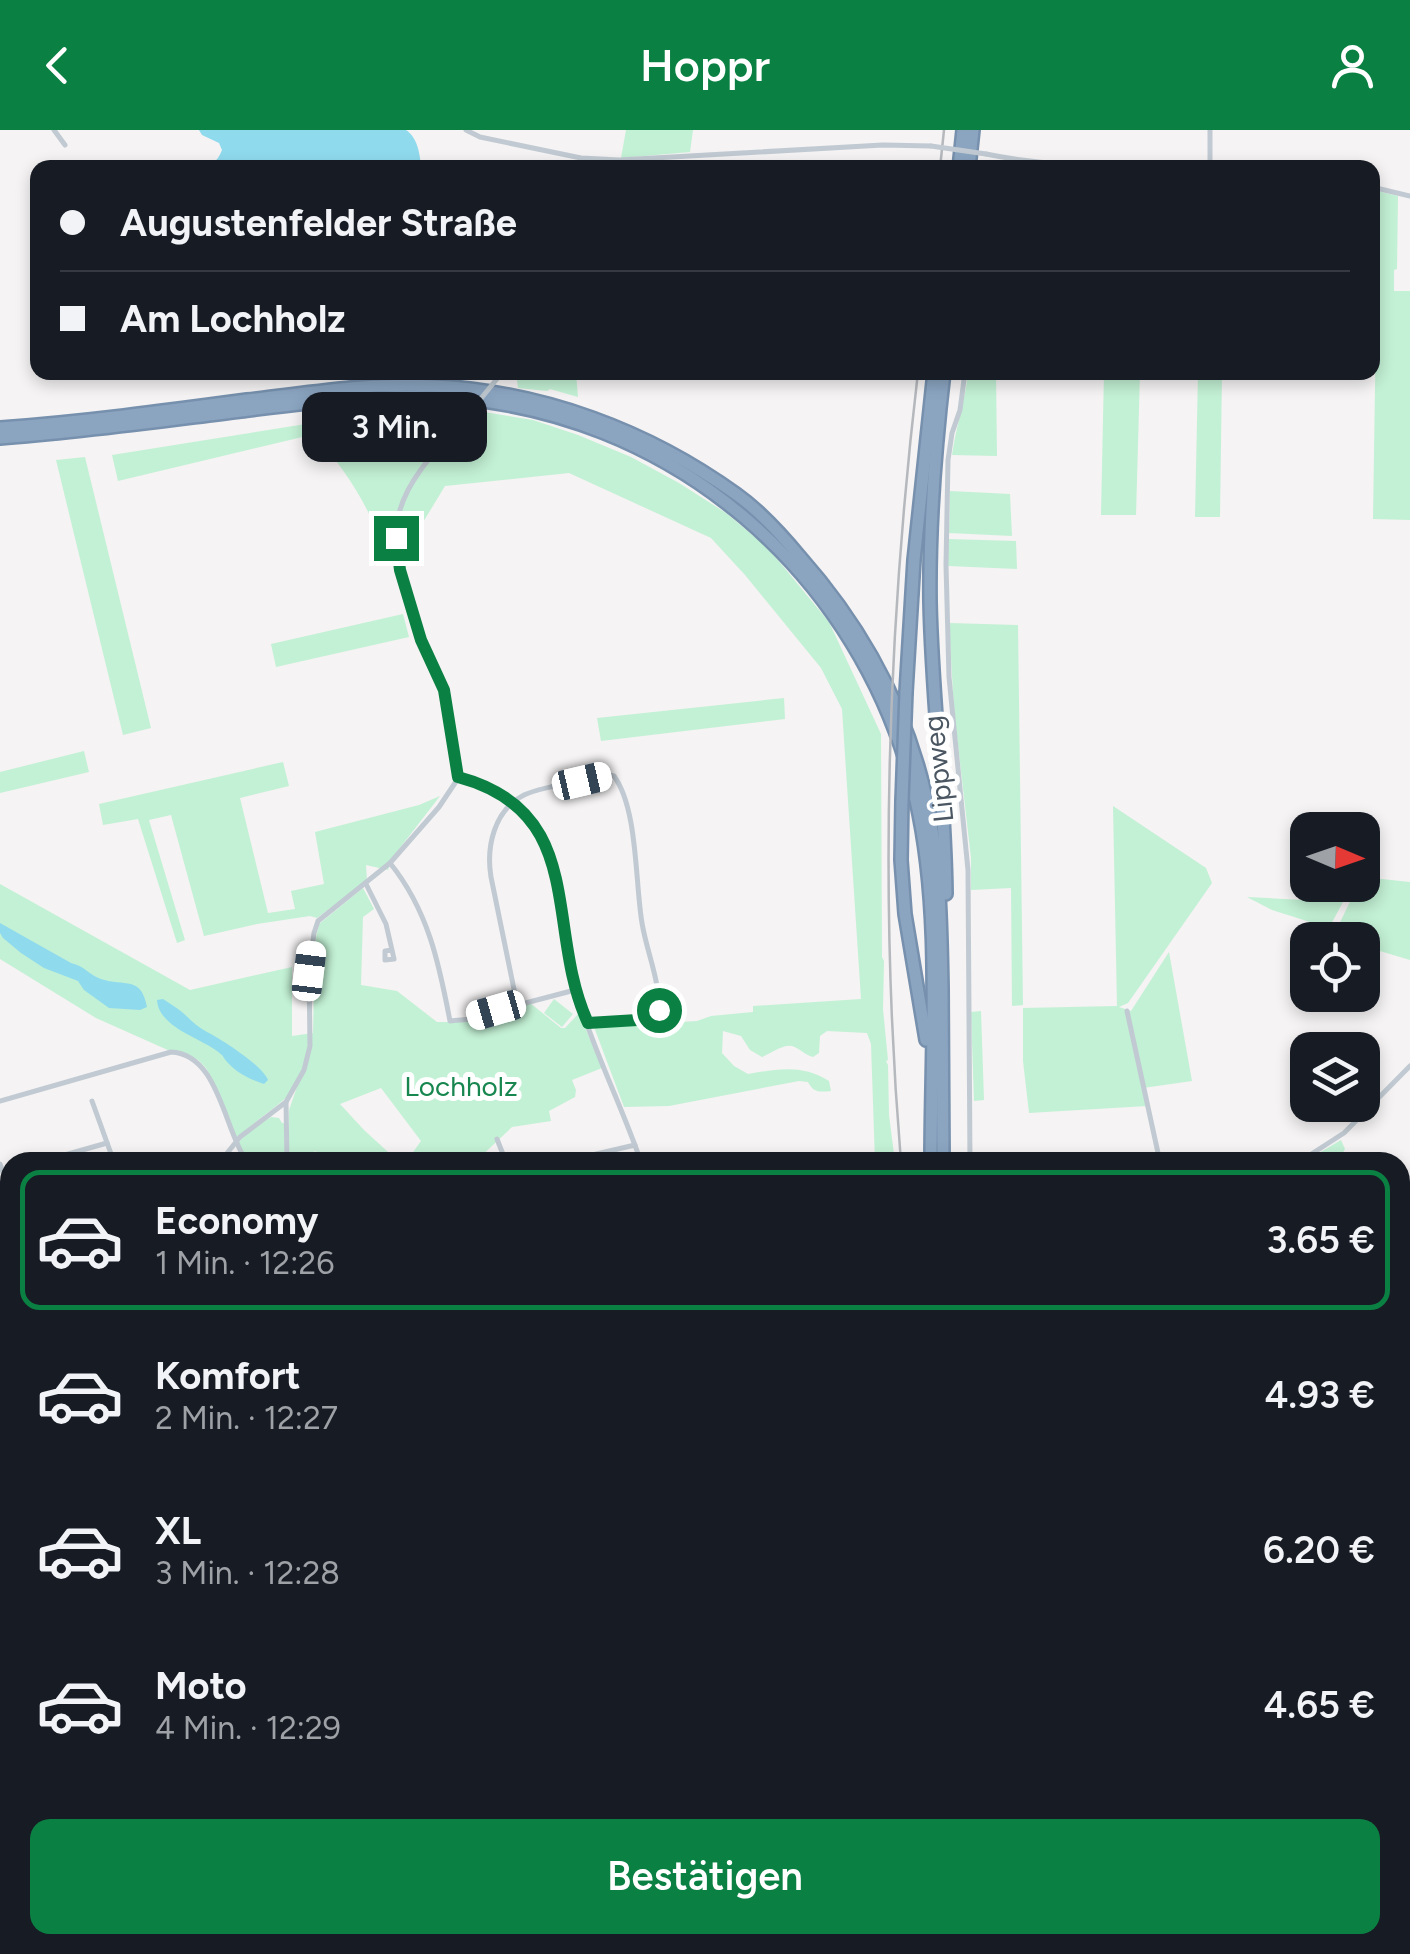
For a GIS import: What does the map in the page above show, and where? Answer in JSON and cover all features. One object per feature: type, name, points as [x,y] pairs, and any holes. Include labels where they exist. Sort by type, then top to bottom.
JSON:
[{"type":"highway","points":[[959,160],[963,130]]},
{"type":"highway","points":[[969,160],[973,130]]},
{"type":"highway","points":[[931,1078],[904,914],[901,860],[914,560],[933,380]]},
{"type":"highway","points":[[941,948],[946,904],[944,824],[930,572],[934,467],[943,380]]},
{"type":"highway","points":[[0,428],[334,390],[431,386],[479,390],[582,413],[636,436],[737,494],[776,528],[845,613],[870,652],[911,744],[926,800],[937,870],[944,1152]]},
{"type":"highway","points":[[0,438],[322,401],[435,396],[534,411],[580,424],[684,472],[731,505],[769,538],[838,620],[886,706],[907,767],[924,844],[931,922],[931,1152]]},
{"type":"street","points":[[54,130],[66,146]]},
{"type":"street","points":[[466,130],[480,137],[592,159],[883,144],[930,146],[1017,160]]},
{"type":"street","points":[[1210,130],[1210,160]]},
{"type":"street","points":[[1380,189],[1410,196]]},
{"type":"street","points":[[228,1152],[249,1129],[286,1102],[304,1070],[310,1046],[308,982],[316,925],[390,863],[439,806],[458,777],[444,690],[421,640],[400,570],[398,525],[400,508],[424,466],[497,380]]},
{"type":"street","name":"Lippweg","points":[[963,380],[948,460],[946,565],[949,677],[968,870],[970,1152]]},
{"type":"street","points":[[517,1004],[488,862],[498,822],[514,802],[529,793],[609,775],[618,780],[632,833],[641,918],[658,990],[658,1016],[588,1023]]},
{"type":"street","points":[[458,777],[495,790],[514,802],[535,826],[552,862],[576,990],[637,1152]]},
{"type":"street","points":[[390,863],[412,892],[428,926],[450,1021],[496,1014],[500,1009],[576,990]]},
{"type":"street","points":[[366,884],[386,924],[392,950]]},
{"type":"street","points":[[1127,1011],[1158,1152]]},
{"type":"street","points":[[0,1102],[170,1052],[183,1054],[199,1064],[209,1077],[241,1152]]},
{"type":"street","points":[[1315,1152],[1344,1133],[1410,1066]]},
{"type":"street","points":[[92,1102],[110,1152]]},
{"type":"street","points":[[286,1102],[287,1152]]},
{"type":"street","points":[[497,1139],[502,1152]]},
{"type":"street","points":[[75,1152],[107,1143]]},
{"type":"street","points":[[605,1152],[635,1145]]},
{"type":"green space","points":[[626,130],[693,130],[690,152],[621,158]]},
{"type":"green space","points":[[1380,192],[1398,196],[1394,291],[1410,291],[1410,520],[1373,519],[1375,380],[1380,380]]},
{"type":"green space","points":[[517,380],[577,380],[578,397],[550,389],[518,388]]},
{"type":"green space","points":[[967,380],[996,380],[997,456],[952,455]]},
{"type":"green space","points":[[1104,380],[1140,380],[1136,515],[1101,515]]},
{"type":"green space","points":[[1198,380],[1222,380],[1220,517],[1195,517]]},
{"type":"green space","points":[[466,409],[533,420],[631,457],[726,513],[768,548],[829,622],[881,734],[883,1009],[894,1152],[875,1152],[871,1044],[867,1033],[827,1031],[820,1036],[819,1053],[813,1057],[788,1046],[762,1057],[750,1050],[741,1036],[723,1031],[722,1053],[748,1074],[800,1070],[829,1081],[831,1091],[817,1091],[808,1082],[799,1081],[669,1106],[624,1107],[594,1027],[697,1021],[753,1012],[753,1006],[861,999],[842,709],[821,668],[711,538],[569,473],[445,486],[414,537],[381,544],[353,486],[315,434],[118,481],[112,455],[365,412]]},
{"type":"green space","points":[[85,457],[151,728],[123,735],[56,460]]},
{"type":"green space","points":[[950,491],[1010,494],[1012,536],[949,533]]},
{"type":"green space","points":[[948,539],[1016,541],[1017,569],[948,566]]},
{"type":"green space","points":[[403,614],[409,637],[276,667],[271,644]]},
{"type":"green space","points":[[949,623],[1018,625],[1023,1005],[1012,1006],[1011,888],[971,890]]},
{"type":"green space","points":[[784,698],[785,719],[601,741],[597,718]]},
{"type":"green space","points":[[84,751],[89,772],[0,793],[0,772]]},
{"type":"green space","points":[[283,762],[289,786],[240,798],[268,913],[295,909],[291,891],[324,884],[315,832],[440,796],[393,857],[388,870],[366,865],[367,881],[317,918],[257,924],[204,936],[171,815],[149,820],[185,940],[177,943],[138,819],[103,825],[99,804]]},
{"type":"green space","points":[[1113,806],[1206,868],[1212,883],[1128,1003],[1119,1007],[1131,1011],[1169,952],[1192,1081],[1143,1088],[1147,1106],[1029,1113],[1023,1061],[1023,1008],[1117,1006]]},
{"type":"green space","points":[[1380,879],[1410,882],[1410,960],[1380,951],[1380,922],[1340,922],[1350,902],[1380,902]]},
{"type":"green space","name":"Lochholz","points":[[0,884],[190,990],[292,967],[292,1036],[313,1033],[315,942],[319,924],[363,888],[374,909],[363,917],[361,985],[397,991],[437,1022],[461,1022],[530,1003],[565,1028],[579,1013],[602,1068],[572,1080],[575,1097],[549,1111],[551,1121],[512,1127],[486,1152],[413,1152],[421,1141],[381,1088],[340,1104],[388,1152],[289,1152],[289,1110],[297,1087],[236,1140],[213,1081],[198,1060],[96,1018],[0,959]]},
{"type":"green space","points":[[1247,897],[1343,902],[1332,922],[1310,922]]},
{"type":"green space","points":[[554,999],[573,1014],[562,1027],[544,1013]]},
{"type":"green space","points":[[981,1011],[984,1100],[974,1101],[971,1012]]},
{"type":"green space","points":[[271,1117],[279,1118],[286,1123],[285,1152],[243,1152],[237,1144],[251,1129]]},
{"type":"green space","points":[[1341,1140],[1345,1149],[1343,1152],[1321,1152]]},
{"type":"water","points":[[199,130],[406,130],[416,142],[420,160],[216,160],[222,150],[219,143]]},
{"type":"water","points":[[0,923],[97,977],[136,986],[147,1007],[109,1008],[78,981],[44,968],[21,953],[3,938]]},
{"type":"water","points":[[163,999],[250,1060],[268,1080],[264,1084],[240,1073],[217,1051],[172,1024],[159,1009],[157,1000]]},
{"type":"railway","points":[[941,160],[944,130]]},
{"type":"railway","points":[[900,1152],[890,965],[890,767],[899,569],[917,380]]},
{"type":"route","points":[[396,538],[400,570],[421,640],[444,690],[458,777],[505,795],[543,838],[553,864],[576,990],[588,1023],[654,1019],[659,1010]]}]
